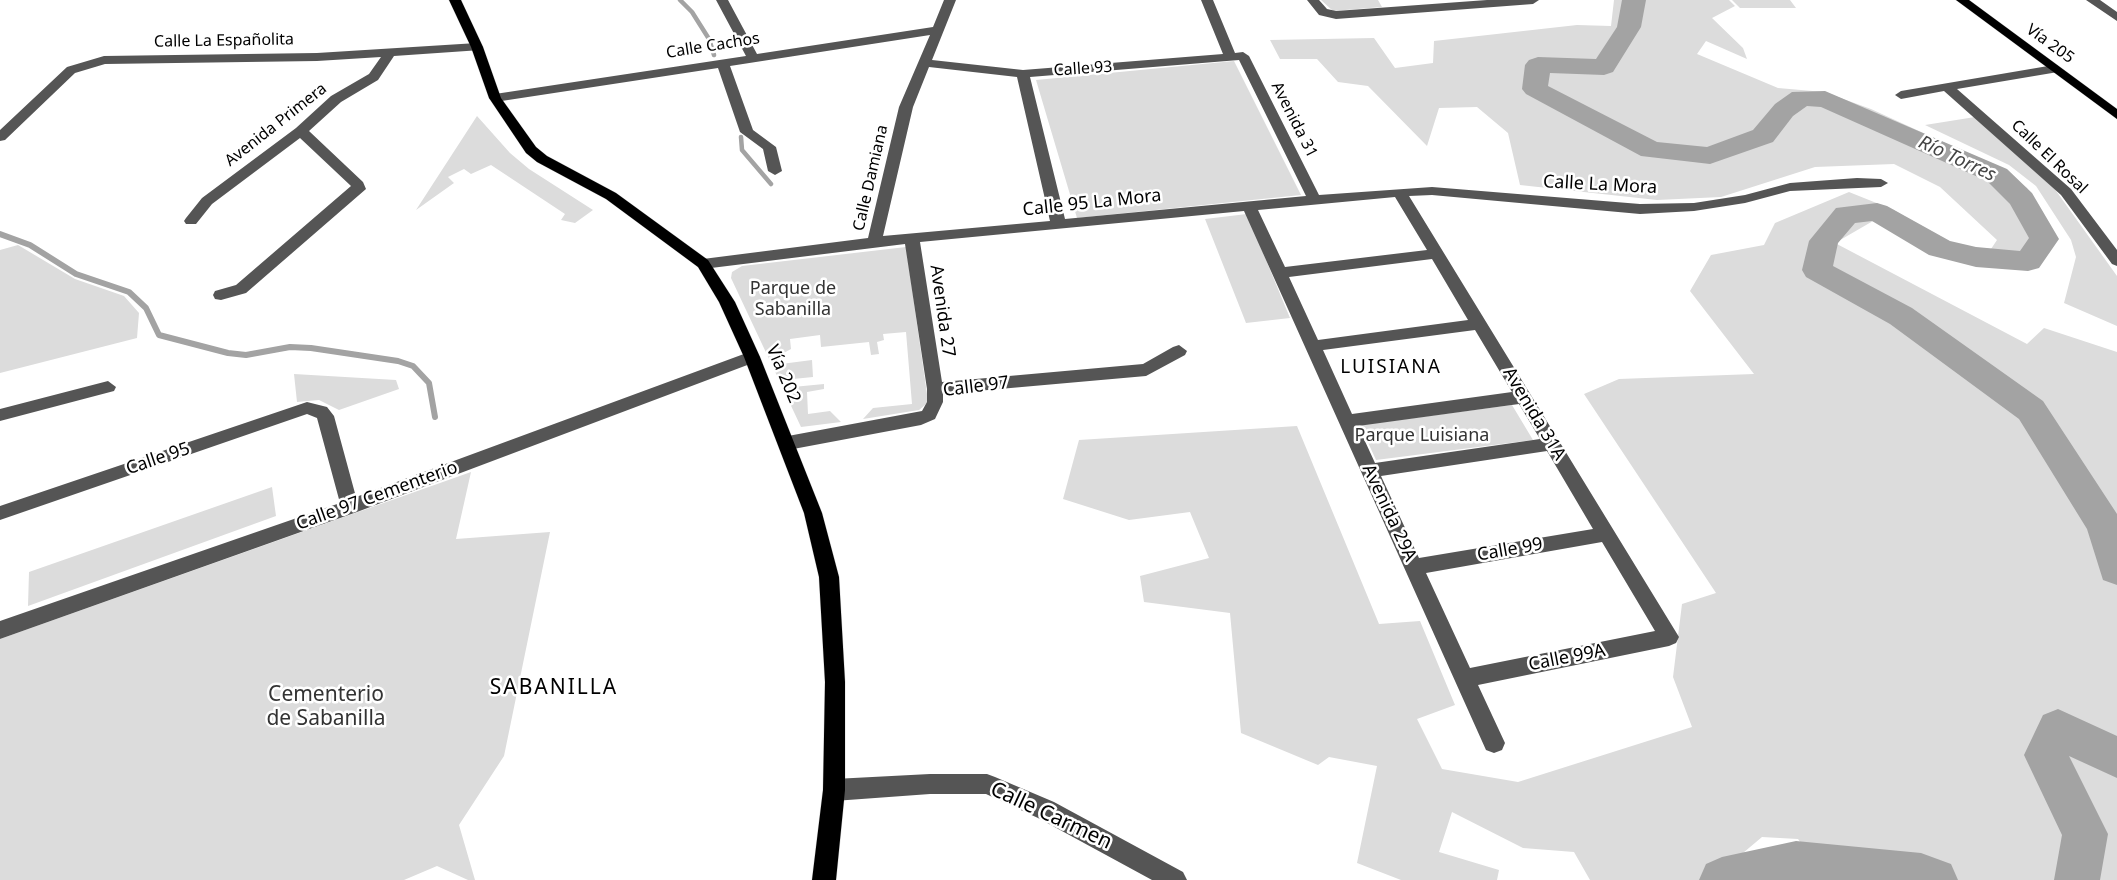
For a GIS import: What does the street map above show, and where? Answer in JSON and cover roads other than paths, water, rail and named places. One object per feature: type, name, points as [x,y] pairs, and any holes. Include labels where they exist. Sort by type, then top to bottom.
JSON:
[{"type":"main road","name":"Vía 202","points":[[455,0],[477,47],[495,98],[535,154],[611,196],[703,264],[727,302],[752,357],[788,443],[813,513],[828,577],[835,682],[834,790],[824,880]]},
{"type":"main road","name":"Vía 205","points":[[1962,0],[2117,115]]},
{"type":"street","points":[[722,0],[753,58]]},
{"type":"street","name":"Calle Damiana","points":[[703,264],[874,242],[906,107],[950,0]]},
{"type":"street","name":"Avenida 31","points":[[1207,0],[1314,199]]},
{"type":"street","points":[[1313,0],[1318,8],[1329,14],[1533,0]]},
{"type":"street","points":[[2092,0],[2117,17]]},
{"type":"street","name":"Calle Cachos","points":[[495,98],[937,30]]},
{"type":"street","name":"Calle La Españolita","points":[[0,137],[62,78],[84,64],[104,60],[387,57],[477,47]]},
{"type":"street","name":"Avenida Primera","points":[[191,221],[207,201],[300,131],[336,99],[374,77],[387,57]]},
{"type":"street","name":"Calle 93","points":[[924,63],[1023,74],[1237,57]]},
{"type":"street","points":[[722,62],[747,132],[769,147],[775,171]]},
{"type":"street","points":[[1901,95],[2054,69]]},
{"type":"street","points":[[1023,74],[1059,226]]},
{"type":"street","name":"Calle El Rosal","points":[[1947,87],[2066,192],[2117,261]]},
{"type":"street","points":[[221,295],[241,289],[359,189],[358,185],[300,131]]},
{"type":"street","name":"Calle La Mora","points":[[1314,199],[1432,191],[1640,209],[1694,207],[1745,200],[1790,187],[1881,183]]},
{"type":"street","name":"Avenida 31A","points":[[1399,192],[1670,637]]},
{"type":"street","name":"Calle 95 La Mora","points":[[874,242],[1314,199]]},
{"type":"street","name":"Avenida 29A","points":[[1249,206],[1494,743]]},
{"type":"street","name":"Avenida 27","points":[[912,239],[935,389]]},
{"type":"street","points":[[1279,273],[1437,254]]},
{"type":"street","points":[[1312,346],[1479,324]]},
{"type":"street","name":"Calle 97","points":[[788,443],[915,420],[929,415],[935,402],[935,389],[1146,370],[1179,351]]},
{"type":"street","name":"Calle 97 Cementerio","points":[[0,630],[350,507],[752,357]]},
{"type":"street","points":[[0,415],[108,387]]},
{"type":"street","points":[[1347,421],[1524,397]]},
{"type":"street","name":"Calle 95","points":[[0,513],[297,411],[316,408],[325,416],[350,507]]},
{"type":"street","points":[[1369,471],[1552,444]]},
{"type":"street","name":"Calle 99","points":[[1413,567],[1607,534]]},
{"type":"street","name":"Calle 99A","points":[[1465,678],[1670,637]]},
{"type":"street","name":"Calle Carmen","points":[[834,790],[930,784],[987,784],[1046,810],[1175,880]]},
{"type":"waterway","points":[[680,0],[692,12],[709,39],[714,55]]},
{"type":"waterway","name":"Río Torres","points":[[1634,0],[1629,27],[1604,67],[1538,65],[1535,89],[1651,150],[1710,156],[1763,136],[1784,110],[1801,98],[1825,99],[1997,175],[2022,199],[2044,239],[2028,261],[1976,257],[1940,248],[1877,212],[1846,214],[1824,241],[1817,270],[1901,316],[2031,410],[2105,526],[2117,569]]},
{"type":"waterway","points":[[741,137],[742,150],[771,184]]},
{"type":"waterway","points":[[0,234],[30,245],[76,274],[129,292],[146,308],[159,335],[228,353],[246,355],[290,347],[311,348],[398,361],[413,366],[429,383],[435,417]]},
{"type":"waterway","name":"Río Torres","points":[[2077,880],[2085,834],[2046,755],[2058,729],[2117,758]]},
{"type":"waterway","name":"Río Torres","points":[[1722,880],[1796,864],[1921,876],[1935,880]]},
{"type":"district","name":"LUISIANA","points":[[1391,368]]},
{"type":"district","name":"SABANILLA","points":[[554,688]]},
{"type":"park label","name":"Parque de Sabanilla","points":[[793,299]]},
{"type":"park label","name":"Parque Luisiana","points":[[1422,436]]},
{"type":"park label","name":"Cementerio de Sabanilla","points":[[326,707]]}]
